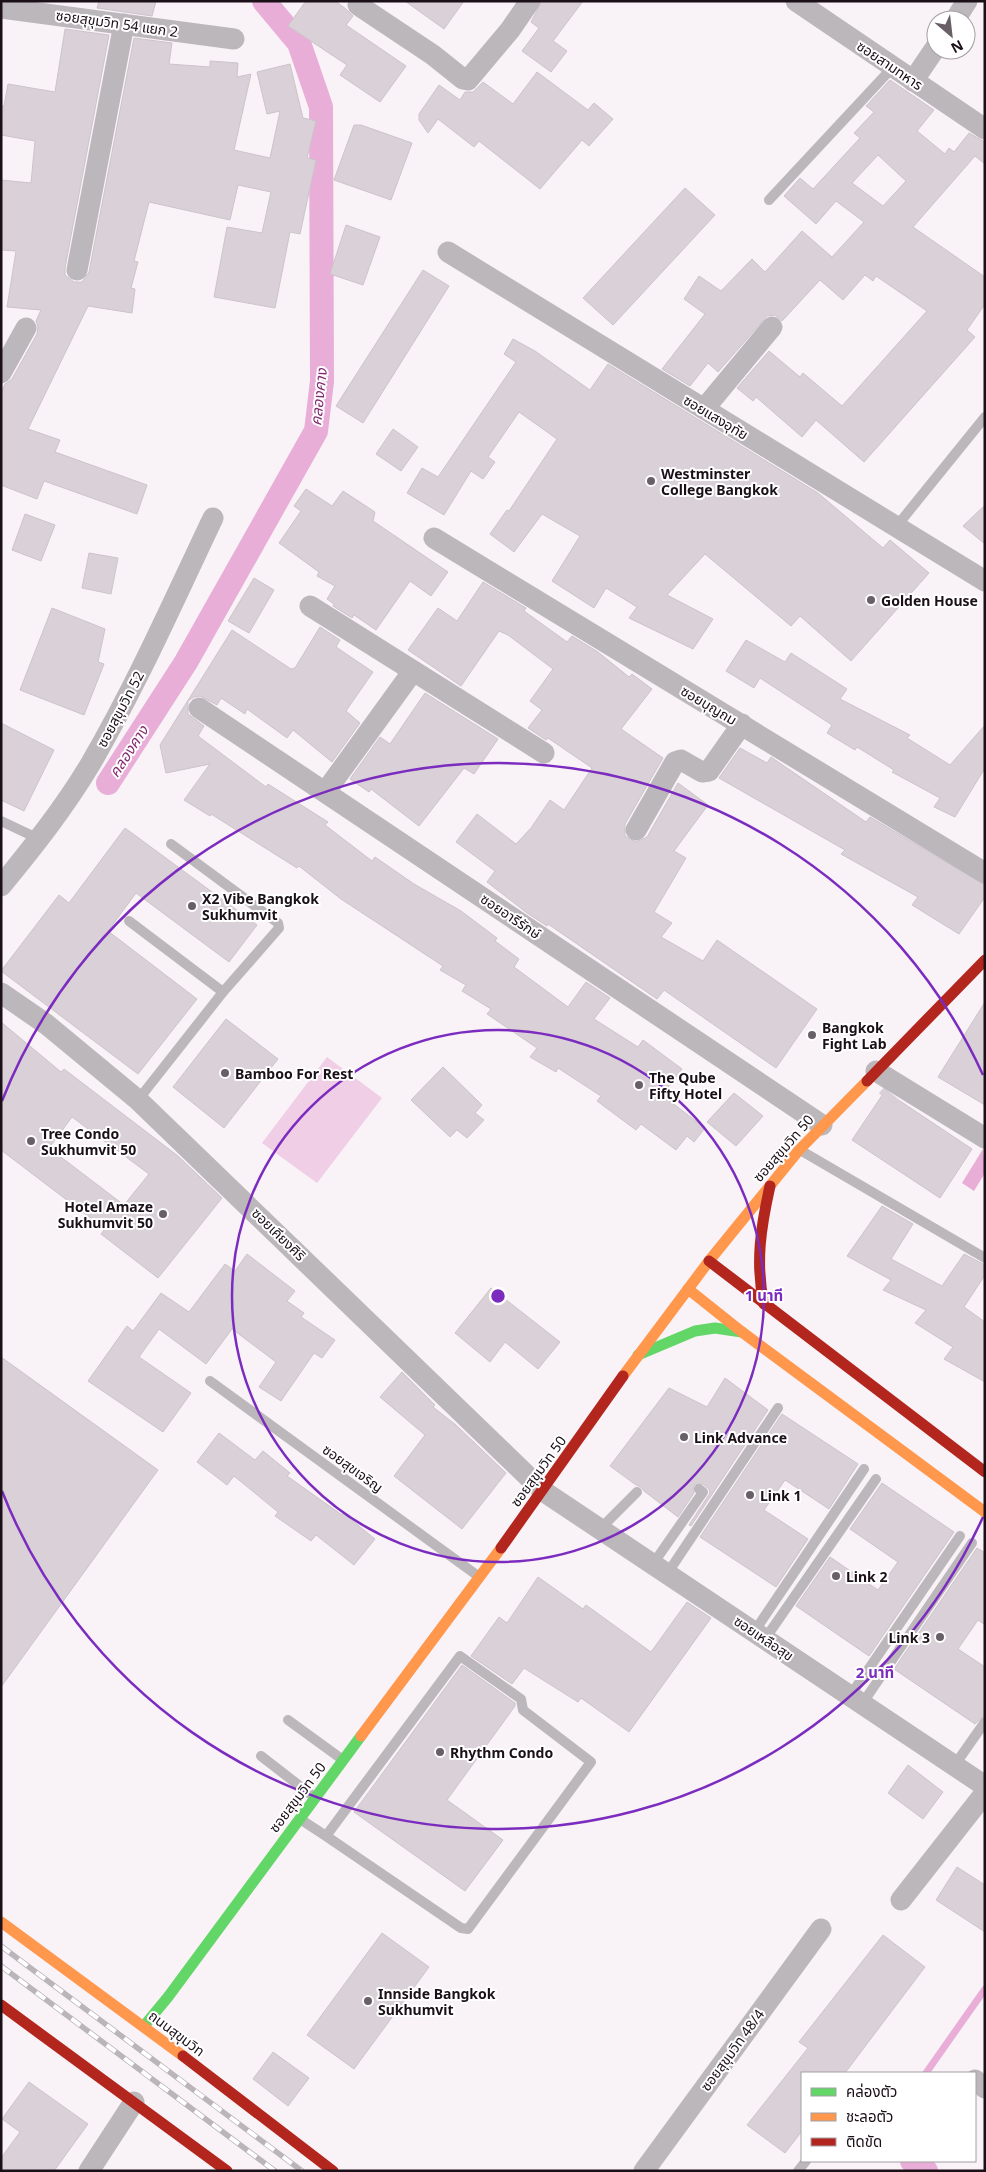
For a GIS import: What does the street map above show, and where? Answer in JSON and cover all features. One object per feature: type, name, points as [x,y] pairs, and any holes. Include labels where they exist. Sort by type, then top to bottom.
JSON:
[{"type":"main road","name":"ซอยสุขุมวิท 50","points":[[144,2026],[543,1491],[638,1355],[709,1260],[799,1150],[822,1125],[985,960]]},
{"type":"main road","points":[[764,1304],[758,1283],[757,1246],[770,1186]]},
{"type":"main road","points":[[709,1260],[985,1472]]},
{"type":"main road","points":[[688,1288],[742,1332],[985,1512]]},
{"type":"main road","points":[[638,1355],[667,1341],[700,1330],[715,1328],[742,1332]]},
{"type":"main road","name":"ถนนสุขุมวิท","points":[[1,1922],[144,2026],[333,2171]]},
{"type":"main road","points":[[1,2005],[227,2171]]},
{"type":"street","points":[[358,5],[433,55],[463,79],[468,80],[530,1]]},
{"type":"street","name":"ซอยสามทหาร","points":[[796,1],[985,130]]},
{"type":"street","name":"ซอยสุขุมวิท 54 แยก 2","points":[[2,6],[234,39]]},
{"type":"street","points":[[77,270],[124,24]]},
{"type":"street","points":[[913,80],[927,60]]},
{"type":"street","name":"ซอยแสงอุทัย","points":[[448,252],[985,581]]},
{"type":"street","points":[[1,373],[26,328]]},
{"type":"street","points":[[704,409],[772,328]]},
{"type":"street","name":"ซอยสุขุมวิท 52","points":[[1,886],[39,839],[90,764],[121,708],[213,518]]},
{"type":"street","name":"ซอยบุญถม","points":[[434,538],[985,872]]},
{"type":"street","points":[[310,606],[544,753]]},
{"type":"street","points":[[326,791],[413,671]]},
{"type":"street","name":"ซอยอารีรักษ์","points":[[199,708],[326,791],[822,1125]]},
{"type":"street","points":[[636,830],[676,762],[681,760],[702,772],[709,771],[742,724]]},
{"type":"street","name":"ซอยเคียงศิริ","points":[[1,993],[46,1024],[138,1100],[543,1491]]},
{"type":"street","points":[[876,1071],[896,1090],[985,1138]]},
{"type":"street","name":"ซอยเหลือสุข","points":[[543,1491],[985,1786]]},
{"type":"street","points":[[901,1900],[985,1793]]},
{"type":"street","name":"ซอยสุขุมวิท 48/4","points":[[644,2171],[821,1929]]},
{"type":"street","points":[[89,2171],[134,2102]]},
{"type":"lane","points":[[769,200],[892,67]]},
{"type":"lane","points":[[896,527],[985,417]]},
{"type":"lane","points":[[1,820],[39,839]]},
{"type":"lane","points":[[138,1100],[223,992],[278,929],[278,924],[171,844]]},
{"type":"lane","points":[[129,921],[223,992]]},
{"type":"lane","points":[[799,1150],[985,1258]]},
{"type":"lane","name":"ซอยสุขเจริญ","points":[[210,1382],[479,1576]]},
{"type":"lane","points":[[660,1569],[778,1408]]},
{"type":"lane","points":[[759,1635],[864,1469]]},
{"type":"lane","points":[[759,1635],[876,1479]]},
{"type":"lane","points":[[660,1569],[703,1492],[699,1489]]},
{"type":"lane","points":[[600,1529],[636,1492]]},
{"type":"lane","points":[[856,1700],[960,1536]]},
{"type":"lane","points":[[856,1700],[972,1543]]},
{"type":"lane","points":[[300,1818],[326,1836],[461,1928],[468,1929],[591,1762],[523,1710],[521,1699],[460,1656],[326,1836]]},
{"type":"lane","points":[[288,1720],[343,1760]]},
{"type":"lane","points":[[954,1766],[985,1722]]},
{"type":"lane","points":[[261,1756],[315,1797]]},
{"type":"shaded area","points":[[327,1057],[382,1098],[317,1183],[262,1143]]},
{"type":"shaded area","points":[[983,1149],[985,1173],[974,1191],[962,1183]]},
{"type":"building","points":[[99,1],[156,1],[152,16],[97,8]]},
{"type":"building","points":[[306,1],[335,1],[353,16],[346,25],[406,66],[380,102],[340,75],[347,65],[288,26]]},
{"type":"building","points":[[405,1],[464,1],[444,29]]},
{"type":"building","points":[[542,1],[583,1],[553,41],[567,51],[551,72],[522,51],[539,28],[531,22]]},
{"type":"building","points":[[65,29],[109,35],[65,268],[65,275],[74,282],[82,282],[89,272],[134,38],[172,43],[169,64],[210,67],[210,61],[238,63],[237,77],[251,74],[234,150],[270,158],[280,111],[267,114],[257,72],[290,64],[303,118],[316,121],[307,158],[316,160],[300,234],[290,232],[275,308],[214,297],[227,227],[262,233],[271,192],[238,185],[230,220],[149,202],[134,261],[138,262],[131,288],[135,289],[132,313],[88,306],[28,429],[60,440],[55,452],[147,485],[137,514],[44,481],[37,499],[1,485],[1,393],[5,384],[12,379],[37,334],[38,327],[36,321],[41,310],[7,307],[16,251],[1,250],[1,180],[31,183],[35,141],[1,135],[1,106],[4,106],[8,84],[55,92]]},
{"type":"building","points":[[537,72],[588,110],[594,103],[613,119],[589,146],[582,140],[540,189],[479,141],[474,147],[438,119],[428,133],[419,120],[419,114],[439,85],[460,100],[465,92],[473,92],[483,82],[513,104]]},
{"type":"building","points":[[890,80],[934,110],[917,131],[945,154],[949,148],[954,152],[969,133],[985,142],[985,164],[975,156],[913,227],[985,277],[985,304],[967,330],[975,337],[864,462],[816,420],[802,437],[756,397],[753,401],[737,388],[769,351],[800,377],[803,373],[842,406],[927,311],[876,276],[873,281],[865,275],[843,300],[820,280],[782,321],[775,315],[767,316],[718,372],[708,363],[690,386],[662,369],[705,314],[684,299],[699,276],[721,291],[752,259],[765,272],[802,231],[832,257],[864,222],[836,201],[816,224],[784,196],[800,178],[813,189],[860,138],[854,133],[874,112],[866,106]],"holes":[[[878,155],[906,181],[883,206],[852,183]]]},
{"type":"building","points":[[354,125],[361,125],[412,143],[391,200],[334,180]]},
{"type":"building","points":[[685,188],[715,215],[613,325],[583,298]]},
{"type":"building","points":[[346,225],[380,237],[363,285],[330,274]]},
{"type":"building","points":[[423,270],[449,286],[363,423],[336,406]]},
{"type":"building","points":[[513,339],[535,351],[590,390],[608,364],[818,493],[883,548],[890,540],[929,573],[851,661],[800,616],[791,626],[705,554],[667,595],[713,619],[693,649],[629,618],[637,607],[606,588],[594,608],[552,581],[580,536],[542,514],[514,552],[490,534],[507,510],[509,511],[557,439],[519,412],[488,457],[495,462],[483,479],[471,471],[444,515],[407,493],[422,468],[438,477],[516,362],[504,354]]},
{"type":"building","points":[[393,429],[418,447],[401,471],[376,454]]},
{"type":"building","points":[[306,489],[332,506],[343,491],[375,512],[373,521],[448,572],[431,596],[410,581],[376,630],[354,615],[352,618],[333,606],[334,604],[327,599],[335,586],[317,576],[319,572],[279,543],[301,511],[294,506]]},
{"type":"building","points":[[985,505],[985,544],[963,526]]},
{"type":"building","points":[[25,514],[55,525],[41,561],[12,550]]},
{"type":"building","points":[[89,553],[118,558],[111,594],[82,588]]},
{"type":"building","points":[[254,578],[274,590],[249,633],[228,621]]},
{"type":"building","points":[[483,582],[526,608],[524,611],[567,642],[572,636],[598,652],[629,677],[632,674],[652,689],[621,729],[663,758],[625,824],[625,836],[636,842],[647,837],[678,783],[708,805],[674,851],[686,858],[654,912],[672,923],[661,937],[703,961],[717,940],[817,1009],[776,1068],[664,990],[657,999],[548,924],[547,926],[527,913],[487,882],[495,871],[456,842],[477,814],[516,844],[531,828],[550,800],[564,810],[592,768],[548,738],[546,740],[528,728],[542,710],[530,701],[553,669],[508,635],[499,631],[461,686],[408,650],[438,608],[457,621]]},
{"type":"building","points":[[52,608],[105,629],[98,662],[104,664],[84,715],[20,690]]},
{"type":"building","points":[[320,627],[340,640],[336,647],[373,672],[346,711],[360,723],[332,762],[293,730],[287,738],[247,709],[245,714],[221,698],[217,705],[200,696],[188,701],[188,714],[204,726],[198,736],[266,787],[268,784],[328,822],[325,825],[372,861],[375,857],[414,884],[461,911],[497,938],[495,941],[519,959],[514,967],[568,1007],[586,982],[610,998],[594,1019],[638,1047],[643,1040],[682,1069],[662,1095],[705,1128],[694,1142],[687,1136],[676,1150],[641,1124],[636,1130],[597,1101],[601,1096],[558,1068],[556,1072],[530,1057],[537,1048],[487,1014],[491,1009],[462,991],[466,985],[440,970],[443,966],[341,899],[299,866],[297,868],[211,814],[210,816],[184,800],[210,764],[166,773],[160,745],[232,630],[291,669],[295,668]]},
{"type":"building","points":[[746,640],[785,662],[791,653],[847,689],[840,699],[910,735],[907,738],[950,765],[985,725],[985,768],[955,817],[934,807],[940,798],[892,772],[894,770],[857,747],[855,750],[827,733],[832,725],[760,678],[754,688],[726,671]]},
{"type":"building","points":[[425,693],[498,739],[474,774],[464,768],[419,826],[371,789],[369,792],[350,779],[380,737],[390,744]]},
{"type":"building","points":[[1,723],[54,750],[24,811],[1,800]]},
{"type":"building","points":[[740,748],[767,763],[771,757],[866,822],[870,817],[985,885],[985,897],[959,934],[912,905],[918,897],[841,854],[845,850],[719,778]]},
{"type":"building","points":[[125,828],[257,925],[229,962],[136,893],[108,931],[197,999],[138,1074],[1,971],[59,895],[69,903]]},
{"type":"building","points":[[985,1002],[985,1105],[938,1077]]},
{"type":"building","name":"Bamboo For Rest","points":[[226,1019],[278,1059],[224,1128],[173,1087]]},
{"type":"building","points":[[1,1022],[61,1072],[64,1069],[178,1156],[222,1198],[158,1278],[101,1234],[105,1229],[1,1150]],"holes":[[[72,1117],[149,1174],[124,1205],[49,1148]]]},
{"type":"building","points":[[443,1067],[482,1105],[475,1113],[484,1120],[467,1138],[457,1130],[450,1137],[411,1100]]},
{"type":"building","points":[[885,1091],[972,1149],[940,1198],[852,1140]]},
{"type":"building","points":[[734,1093],[763,1116],[736,1146],[707,1122]]},
{"type":"building","points":[[882,1206],[913,1224],[891,1259],[942,1286],[964,1254],[985,1265],[985,1275],[964,1307],[985,1322],[985,1382],[944,1359],[953,1347],[915,1323],[926,1310],[883,1290],[891,1280],[847,1256]]},
{"type":"building","points":[[247,1254],[295,1291],[287,1301],[304,1313],[301,1317],[335,1340],[322,1358],[314,1353],[281,1401],[259,1387],[276,1362],[232,1329],[206,1364],[159,1329],[139,1357],[191,1393],[163,1432],[88,1381],[127,1326],[133,1331],[161,1293],[189,1312],[225,1264],[235,1271]]},
{"type":"building","points":[[491,1288],[560,1342],[538,1369],[505,1342],[490,1362],[455,1333]]},
{"type":"building","points":[[1,1357],[158,1470],[1,1687]]},
{"type":"building","points":[[402,1372],[435,1405],[433,1407],[456,1425],[506,1473],[462,1529],[394,1476],[425,1435],[380,1397]]},
{"type":"building","name":"Link Advance","points":[[725,1378],[768,1410],[691,1526],[689,1525],[710,1493],[709,1489],[703,1484],[694,1485],[694,1493],[678,1517],[641,1487],[610,1466],[669,1388],[707,1407]]},
{"type":"building","name":"Link 1","points":[[782,1414],[858,1464],[829,1509],[785,1480],[764,1510],[808,1539],[776,1587],[700,1537]]},
{"type":"building","points":[[219,1433],[255,1460],[263,1451],[290,1473],[287,1476],[342,1515],[343,1513],[375,1539],[354,1565],[316,1535],[311,1541],[275,1516],[278,1512],[234,1476],[227,1485],[197,1462]]},
{"type":"building","name":"Link 2","points":[[882,1483],[954,1532],[869,1656],[796,1606],[830,1557],[878,1590],[898,1562],[850,1529]]},
{"type":"building","name":"Link 3","points":[[977,1548],[985,1553],[985,1625],[978,1620],[958,1649],[985,1667],[985,1715],[975,1724],[894,1669]]},
{"type":"building","points":[[538,1577],[583,1609],[586,1605],[651,1652],[687,1602],[711,1618],[629,1732],[581,1698],[578,1702],[524,1668],[512,1684],[471,1656],[499,1617],[507,1623]]},
{"type":"building","name":"Rhythm Condo","points":[[462,1665],[515,1703],[515,1706],[447,1800],[503,1840],[465,1891],[354,1812]]},
{"type":"building","points":[[908,1765],[943,1792],[923,1819],[888,1793]]},
{"type":"building","points":[[957,1867],[985,1885],[985,1932],[936,1900]]},
{"type":"building","name":"Innside Bangkok Sukhumvit","points":[[382,1933],[429,1967],[354,2069],[307,2035]]},
{"type":"building","points":[[883,1935],[925,1967],[846,2072],[801,2072],[801,2132],[785,2153],[747,2125],[808,2048],[799,2042]]},
{"type":"building","points":[[273,2052],[309,2078],[288,2106],[253,2079]]},
{"type":"building","points":[[29,2082],[88,2124],[54,2171],[1,2171],[1,2158],[20,2132],[2,2119]]},
{"type":"waterway","name":"คลองคาง","points":[[108,783],[186,662],[316,431],[322,381],[321,107],[299,43],[264,1]]},
{"type":"waterway","points":[[927,2072],[985,1989]]},
{"type":"waterway","points":[[913,2162],[926,2171]]},
{"type":"tunnel","points":[[887,1100],[892,1094]]},
{"type":"railway","points":[[1,1946],[302,2171]]},
{"type":"railway","points":[[1,1966],[275,2171]]},
{"type":"traffic: fast","points":[[638,1355],[695,1331],[715,1328],[742,1332]]},
{"type":"traffic: fast","points":[[144,2026],[168,1997],[361,1736]]},
{"type":"traffic: slow","points":[[623,1376],[709,1261],[799,1150],[867,1081]]},
{"type":"traffic: slow","points":[[688,1289],[742,1332],[985,1512]]},
{"type":"traffic: slow","points":[[361,1736],[501,1548]]},
{"type":"traffic: slow","points":[[1,1922],[183,2056]]},
{"type":"traffic: jam","points":[[867,1081],[985,960]]},
{"type":"traffic: jam","points":[[764,1304],[761,1289],[760,1245],[770,1186]]},
{"type":"traffic: jam","points":[[709,1261],[985,1472]]},
{"type":"traffic: jam","points":[[501,1548],[623,1376]]},
{"type":"traffic: jam","points":[[1,2005],[227,2171]]},
{"type":"traffic: jam","points":[[183,2056],[333,2171]]},
{"type":"place","name":"Westminster College Bangkok","points":[[651,481]]},
{"type":"place","name":"Golden House","points":[[871,600]]},
{"type":"place","name":"X2 Vibe Bangkok Sukhumvit","points":[[192,906]]},
{"type":"place","name":"Bangkok Fight Lab","points":[[812,1035]]},
{"type":"place","name":"Bamboo For Rest","points":[[225,1073]]},
{"type":"place","name":"The Qube Fifty Hotel","points":[[639,1085]]},
{"type":"place","name":"Tree Condo Sukhumvit 50","points":[[31,1141]]},
{"type":"place","name":"Hotel Amaze Sukhumvit 50","points":[[163,1214]]},
{"type":"place","name":"Link Advance","points":[[684,1437]]},
{"type":"place","name":"Link 1","points":[[750,1495]]},
{"type":"place","name":"Link 2","points":[[836,1576]]},
{"type":"place","name":"Link 3","points":[[940,1637]]},
{"type":"place","name":"Rhythm Condo","points":[[440,1752]]},
{"type":"place","name":"Innside Bangkok Sukhumvit","points":[[368,2001]]}]
